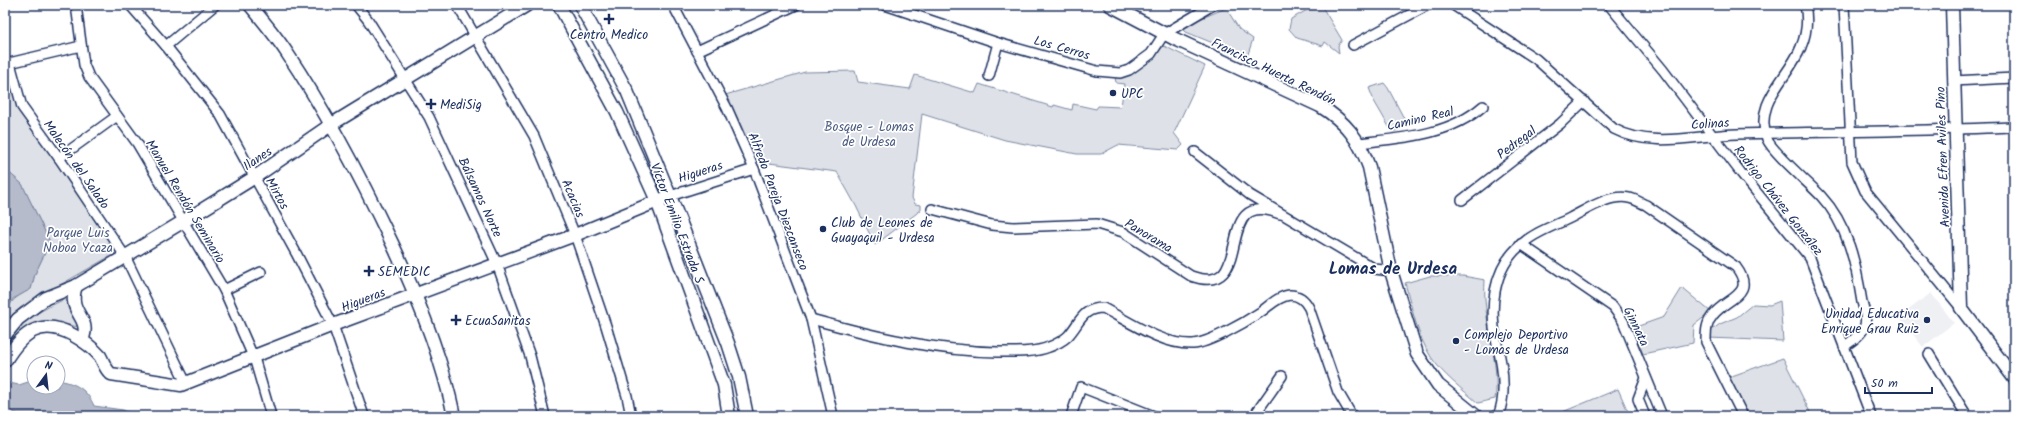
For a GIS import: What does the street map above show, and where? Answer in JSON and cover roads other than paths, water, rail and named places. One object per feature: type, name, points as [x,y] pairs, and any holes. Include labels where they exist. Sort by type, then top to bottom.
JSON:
[{"type":"street","name":"Manuel Rendón Seminario","points":[[76,5],[84,65],[89,77],[137,143],[224,290],[253,356],[271,416]]},
{"type":"street","name":"Mirtos","points":[[130,5],[166,46],[220,114],[333,325],[364,416]]},
{"type":"street","points":[[166,46],[215,5]]},
{"type":"street","points":[[250,5],[287,52],[332,124],[376,210],[416,294],[449,390],[454,416]]},
{"type":"street","name":"Bálsamos Norte","points":[[356,5],[406,79],[429,117],[497,264],[530,356],[545,416]]},
{"type":"street","name":"Acacias","points":[[457,5],[477,36],[534,136],[575,235],[606,326],[627,396],[631,416]]},
{"type":"street","name":"Ilanes","points":[[5,335],[18,319],[46,298],[76,286],[184,221],[255,177],[332,124],[527,5]]},
{"type":"street","name":"Víctor Emilio Estrada S","points":[[559,5],[611,99],[657,201],[724,385],[729,416]]},
{"type":"street","name":"Víctor Emilio Estrada S","points":[[580,5],[626,91],[670,196],[739,377],[747,416]]},
{"type":"street","name":"Alfredo Pareja Diezcanseco","points":[[673,5],[727,108],[754,168],[811,319],[833,416]]},
{"type":"street","points":[[697,51],[796,5]]},
{"type":"street","name":"Los Cerros","points":[[885,5],[998,43],[1097,71],[1120,73],[1129,70],[1151,54],[1164,34],[1209,6]]},
{"type":"street","name":"Francisco Huerta Rendón","points":[[1110,5],[1164,34],[1320,106],[1335,115],[1351,131],[1369,168],[1390,271],[1417,354],[1438,385],[1476,416]]},
{"type":"street","points":[[1353,45],[1428,5]]},
{"type":"street","name":"Colinas","points":[[1453,5],[1525,51],[1584,101],[1614,130],[1623,134],[1655,140],[1713,134],[1955,130],[2014,127]]},
{"type":"street","name":"Rodrigo Chávez González","points":[[1609,5],[1663,70],[1713,134],[1741,173],[1810,258],[1871,416]]},
{"type":"street","points":[[1805,5],[1806,27],[1801,49],[1768,100],[1764,119],[1767,139],[1827,203],[1850,245],[1858,274],[1866,321],[1860,333],[1844,347]]},
{"type":"street","points":[[1844,5],[1852,162],[1865,191],[1961,308],[2014,378]]},
{"type":"street","name":"Avenida Efren Aviles Pino","points":[[1952,5],[1953,81],[1961,308]]},
{"type":"street","points":[[989,76],[998,43]]},
{"type":"street","points":[[8,63],[81,46]]},
{"type":"street","name":"Malecón del Salado","points":[[8,63],[22,107],[59,158],[125,256],[186,383]]},
{"type":"street","points":[[1953,81],[2014,78]]},
{"type":"street","points":[[611,99],[626,91]]},
{"type":"street","name":"Pedregal","points":[[1462,200],[1560,124],[1584,101]]},
{"type":"street","name":"Camino Real","points":[[1358,144],[1412,136],[1448,127],[1470,117],[1483,106]]},
{"type":"street","points":[[59,158],[117,116]]},
{"type":"street","name":"Panorama","points":[[1195,152],[1250,195],[1280,214],[1374,269],[1390,271]]},
{"type":"street","name":"Higueras","points":[[5,361],[13,348],[24,336],[35,330],[48,327],[61,328],[82,340],[100,356],[106,370],[111,374],[176,386],[333,325],[575,235],[670,196],[754,168]]},
{"type":"street","points":[[1498,416],[1502,406],[1503,368],[1493,328],[1493,299],[1502,268],[1521,244],[1537,234],[1612,197],[1629,198],[1646,205],[1736,267],[1743,276],[1744,286],[1741,292],[1713,314],[1706,331],[1706,342],[1743,416]]},
{"type":"street","name":"Panorama","points":[[932,209],[992,225],[1097,224],[1123,232],[1191,276],[1201,280],[1217,278],[1225,270],[1231,258],[1240,222],[1246,213],[1255,209],[1266,208],[1280,214]]},
{"type":"street","name":"Ginnata","points":[[1521,244],[1613,307],[1623,320],[1662,416]]},
{"type":"street","points":[[224,290],[261,272]]},
{"type":"street","points":[[76,286],[72,297],[73,303],[86,327],[82,340]]},
{"type":"street","points":[[690,295],[709,297]]},
{"type":"street","points":[[811,319],[888,340],[950,349],[1014,352],[1049,347],[1067,337],[1086,312],[1094,308],[1103,308],[1167,340],[1192,344],[1210,339],[1257,314],[1285,296],[1296,296],[1305,302],[1309,308],[1338,392],[1352,416]]},
{"type":"street","points":[[1929,354],[1967,416]]},
{"type":"street","points":[[1254,416],[1282,376]]},
{"type":"street","points":[[1645,416],[1638,399],[1646,378]]},
{"type":"street","points":[[1071,416],[1081,387],[1154,416]]},
{"type":"water","points":[[5,169],[22,184],[50,242],[35,274],[31,289],[13,299],[5,316],[5,245],[10,229],[5,222]]},
{"type":"water","points":[[5,379],[9,383],[19,385],[26,383],[26,395],[66,395],[66,382],[75,385],[84,391],[94,406],[123,410],[137,416],[22,416],[5,408]]},
{"type":"place","name":"Centro Medico","points":[[609,19]]},
{"type":"place","name":"UPC","points":[[1113,93]]},
{"type":"place","name":"MediSig","points":[[431,104]]},
{"type":"place","name":"Club de Leones de Guayaquil - Urdesa","points":[[823,229]]},
{"type":"place","name":"SEMEDIC","points":[[369,271]]},
{"type":"place","name":"EcuaSanitas","points":[[456,320]]},
{"type":"place","name":"Unidad Educativa Enrique Grau Ruiz","points":[[1927,320]]},
{"type":"place","name":"Complejo Deportivo - Lomas de Urdesa","points":[[1456,341]]},
{"type":"district","name":"Lomas de Urdesa","points":[[1393,268]]},
{"type":"park label","name":"Bosque - Lomas de Urdesa","points":[[869,134]]},
{"type":"park label","name":"Parque Luis Noboa Ycaza","points":[[78,240]]}]
